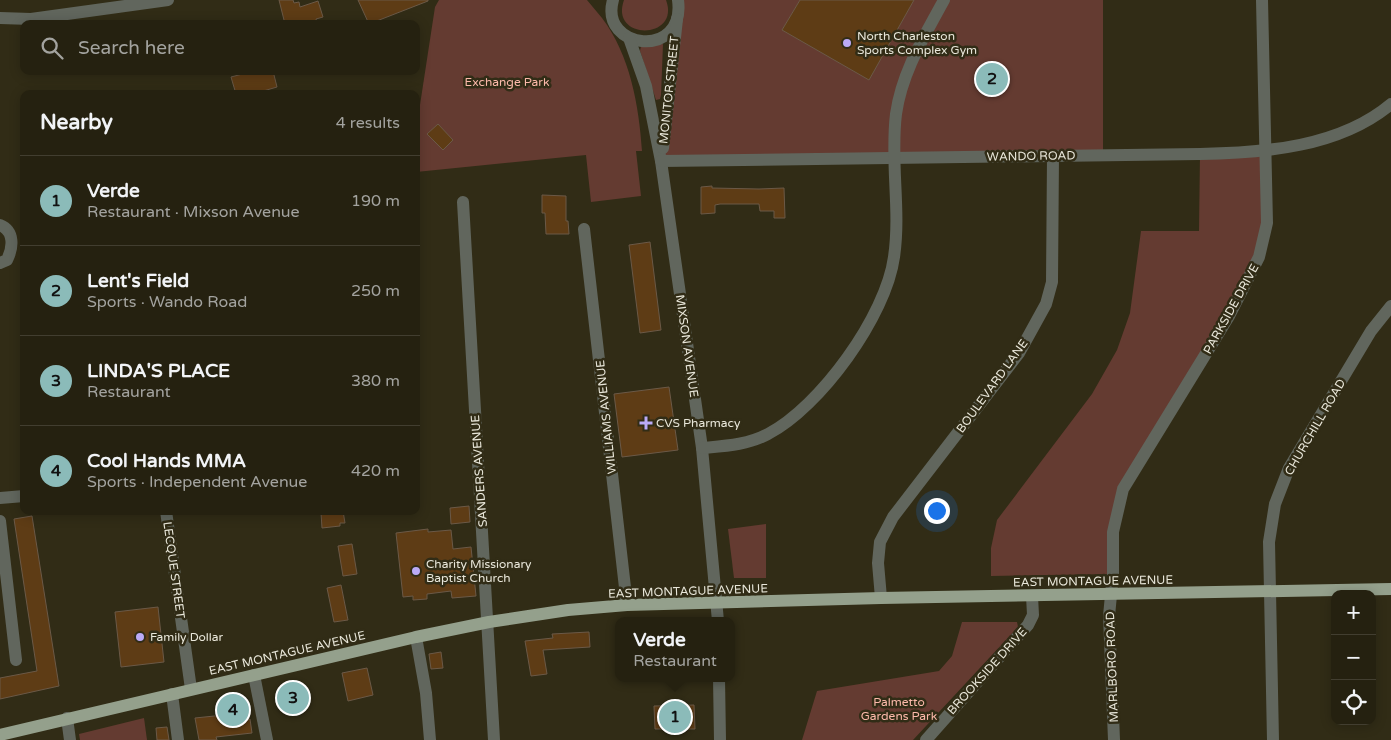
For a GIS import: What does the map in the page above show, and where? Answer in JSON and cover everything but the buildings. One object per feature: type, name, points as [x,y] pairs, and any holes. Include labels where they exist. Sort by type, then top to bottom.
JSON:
[{"type":"main road","name":"EAST MONTAGUE AVENUE","points":[[0,735],[416,637],[489,622],[568,610],[627,605],[881,598],[1391,589]]},
{"type":"street","points":[[0,18],[39,18],[168,0]]},
{"type":"street","points":[[601,0],[612,14],[615,23],[629,38],[646,86],[662,161]]},
{"type":"street","points":[[612,14],[613,0]]},
{"type":"street","name":"MONITOR STREET","points":[[662,161],[678,0]]},
{"type":"street","points":[[702,448],[734,445],[766,435],[791,420],[812,402],[866,329],[884,296],[894,259],[897,227],[896,114],[905,75],[919,44],[944,0]]},
{"type":"street","name":"PARKSIDE DRIVE","points":[[1111,594],[1113,532],[1123,489],[1229,316],[1259,257],[1267,223],[1262,0]]},
{"type":"street","points":[[629,38],[638,41],[657,40],[666,35],[677,19]]},
{"type":"street","name":"WANDO ROAD","points":[[662,161],[895,159],[1265,151],[1311,142],[1358,126],[1391,104]]},
{"type":"street","name":"BOULEVARD LANE","points":[[881,598],[878,563],[880,542],[893,517],[1019,354],[1046,304],[1052,282],[1053,156]]},
{"type":"street","name":"MIXSON AVENUE","points":[[662,161],[702,448],[718,617]]},
{"type":"street","name":"SANDERS AVENUE","points":[[463,202],[489,622],[494,740]]},
{"type":"street","points":[[0,225],[10,234],[12,243],[7,260],[0,264]]},
{"type":"street","name":"WILLIAMS AVENUE","points":[[584,229],[627,605]]},
{"type":"street","name":"CHURCHILL ROAD","points":[[1273,740],[1269,542],[1275,504],[1289,468],[1371,331],[1391,306]]},
{"type":"street","points":[[0,498],[20,496]]},
{"type":"street","name":"LECQUE STREET","points":[[167,515],[191,689]]},
{"type":"street","points":[[0,521],[3,569],[16,660]]},
{"type":"street","name":"MARLBORO ROAD","points":[[1111,594],[1109,616],[1114,740]]},
{"type":"street","name":"BROOKSIDE DRIVE","points":[[926,740],[1028,625],[1033,615],[1032,596]]},
{"type":"street","points":[[416,637],[426,693],[430,740]]},
{"type":"street","points":[[254,675],[267,740]]},
{"type":"street","points":[[719,682],[720,740]]},
{"type":"street","points":[[172,694],[178,740]]},
{"type":"street","points":[[67,718],[70,740]]},
{"type":"green space","name":"Exchange Park","points":[[439,0],[587,0],[612,32],[620,48],[631,81],[641,134],[642,151],[636,151],[641,196],[591,202],[586,155],[420,172],[420,105],[435,7]]},
{"type":"green space","points":[[624,0],[666,0],[668,13],[664,23],[655,28],[635,29],[626,23],[622,13]]},
{"type":"green space","points":[[678,0],[1103,0],[1103,155],[661,161]]},
{"type":"green space","points":[[663,44],[661,95],[660,99],[656,100],[640,51],[641,46]]},
{"type":"green space","points":[[1265,151],[1267,223],[1259,257],[1123,489],[1113,574],[991,576],[991,548],[997,520],[1092,394],[1117,350],[1130,313],[1141,231],[1199,231],[1200,154]]},
{"type":"green space","points":[[766,524],[766,578],[734,578],[728,529]]},
{"type":"green space","name":"Palmetto Gardens Park","points":[[962,622],[1017,622],[1018,627],[913,740],[802,740],[817,691],[939,671],[952,656]]},
{"type":"green space","points":[[144,718],[147,740],[80,740],[79,734]]},
{"type":"place","name":"North Charleston Sports Complex Gym","points":[[847,43]]},
{"type":"place","name":"Lent's Field","points":[[992,79]]},
{"type":"place","name":"CVS Pharmacy","points":[[646,423]]},
{"type":"place","name":"Charity Missionary Baptist Church","points":[[416,571]]},
{"type":"place","name":"Family Dollar","points":[[140,637]]},
{"type":"place","name":"LINDA'S PLACE","points":[[293,698]]},
{"type":"place","name":"Cool Hands MMA","points":[[233,710]]},
{"type":"place","name":"Verde","points":[[675,717]]}]
